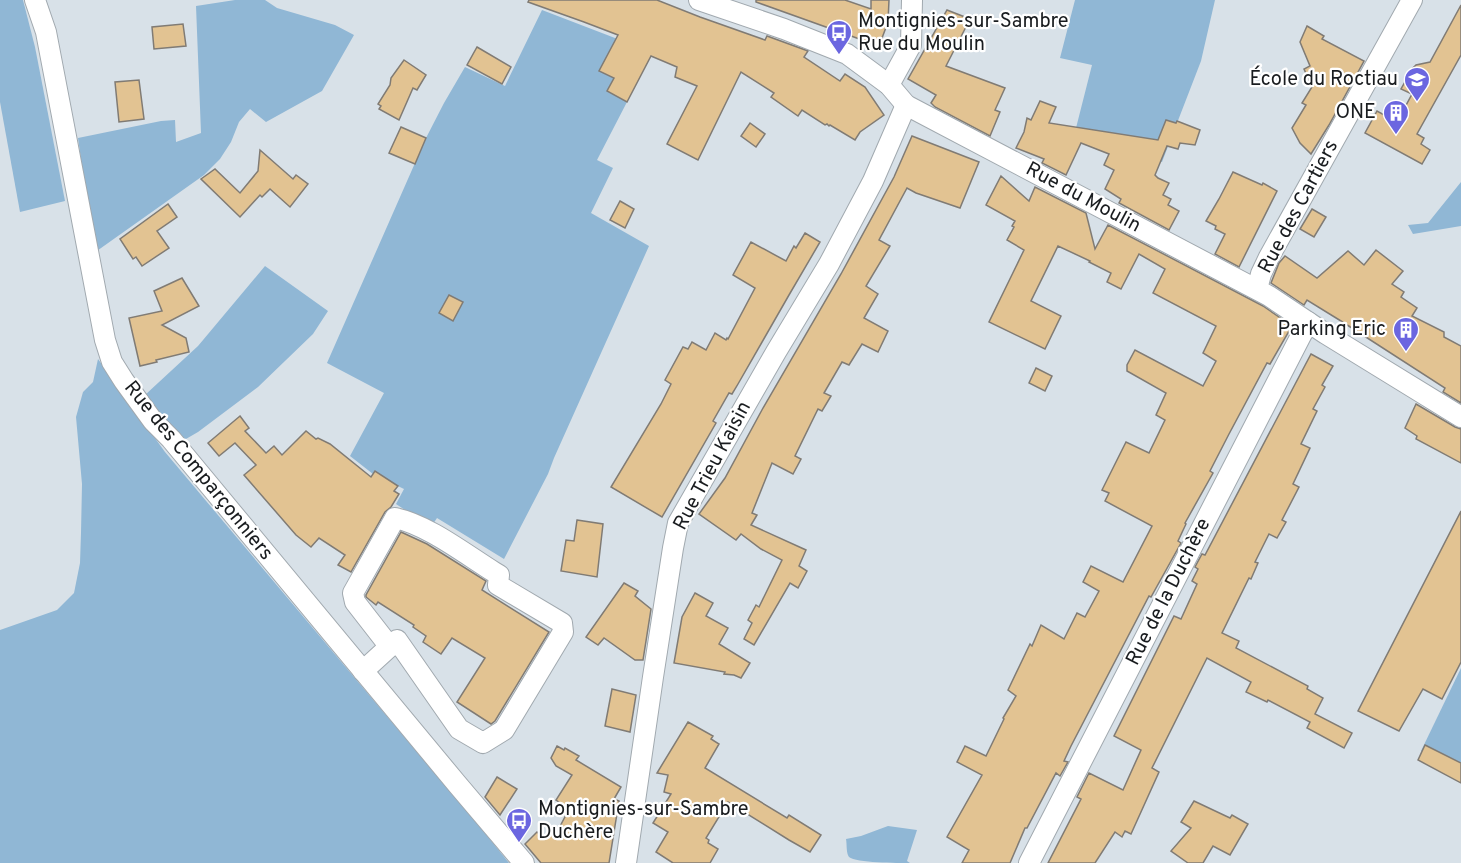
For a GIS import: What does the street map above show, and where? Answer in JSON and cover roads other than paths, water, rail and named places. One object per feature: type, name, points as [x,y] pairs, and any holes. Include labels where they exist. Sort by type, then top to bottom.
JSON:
[{"type":"street","name":"Rue des Comparçonniers","points":[[35,0],[46,32],[103,330],[112,362],[153,421],[524,863]]},
{"type":"street","name":"Rue du Moulin","points":[[699,0],[784,29],[847,54],[889,85],[906,105],[1257,290],[1461,417]]},
{"type":"street","points":[[889,85],[911,45],[912,0]]},
{"type":"street","name":"Rue des Cartiers","points":[[1257,290],[1269,256],[1412,0]]},
{"type":"street","name":"Rue Trieu Kaisin","points":[[626,863],[678,523],[829,264],[873,181],[906,105]]},
{"type":"street","name":"Rue de la Duchère","points":[[1029,863],[1308,322]]},
{"type":"street","points":[[363,670],[397,640],[459,729],[483,744],[504,730],[563,632],[562,623],[498,585],[499,575],[422,527],[395,518],[353,593],[355,603],[390,646]]},
{"type":"place","name":"Montignies-sur-Sambre Rue du Moulin","points":[[839,56]]},
{"type":"place","name":"École du Roctiau","points":[[1417,103]]},
{"type":"place","name":"ONE","points":[[1396,136]]},
{"type":"place","name":"Parking Eric","points":[[1406,353]]},
{"type":"place","name":"Montignies-sur-Sambre Duchère","points":[[519,844]]}]
